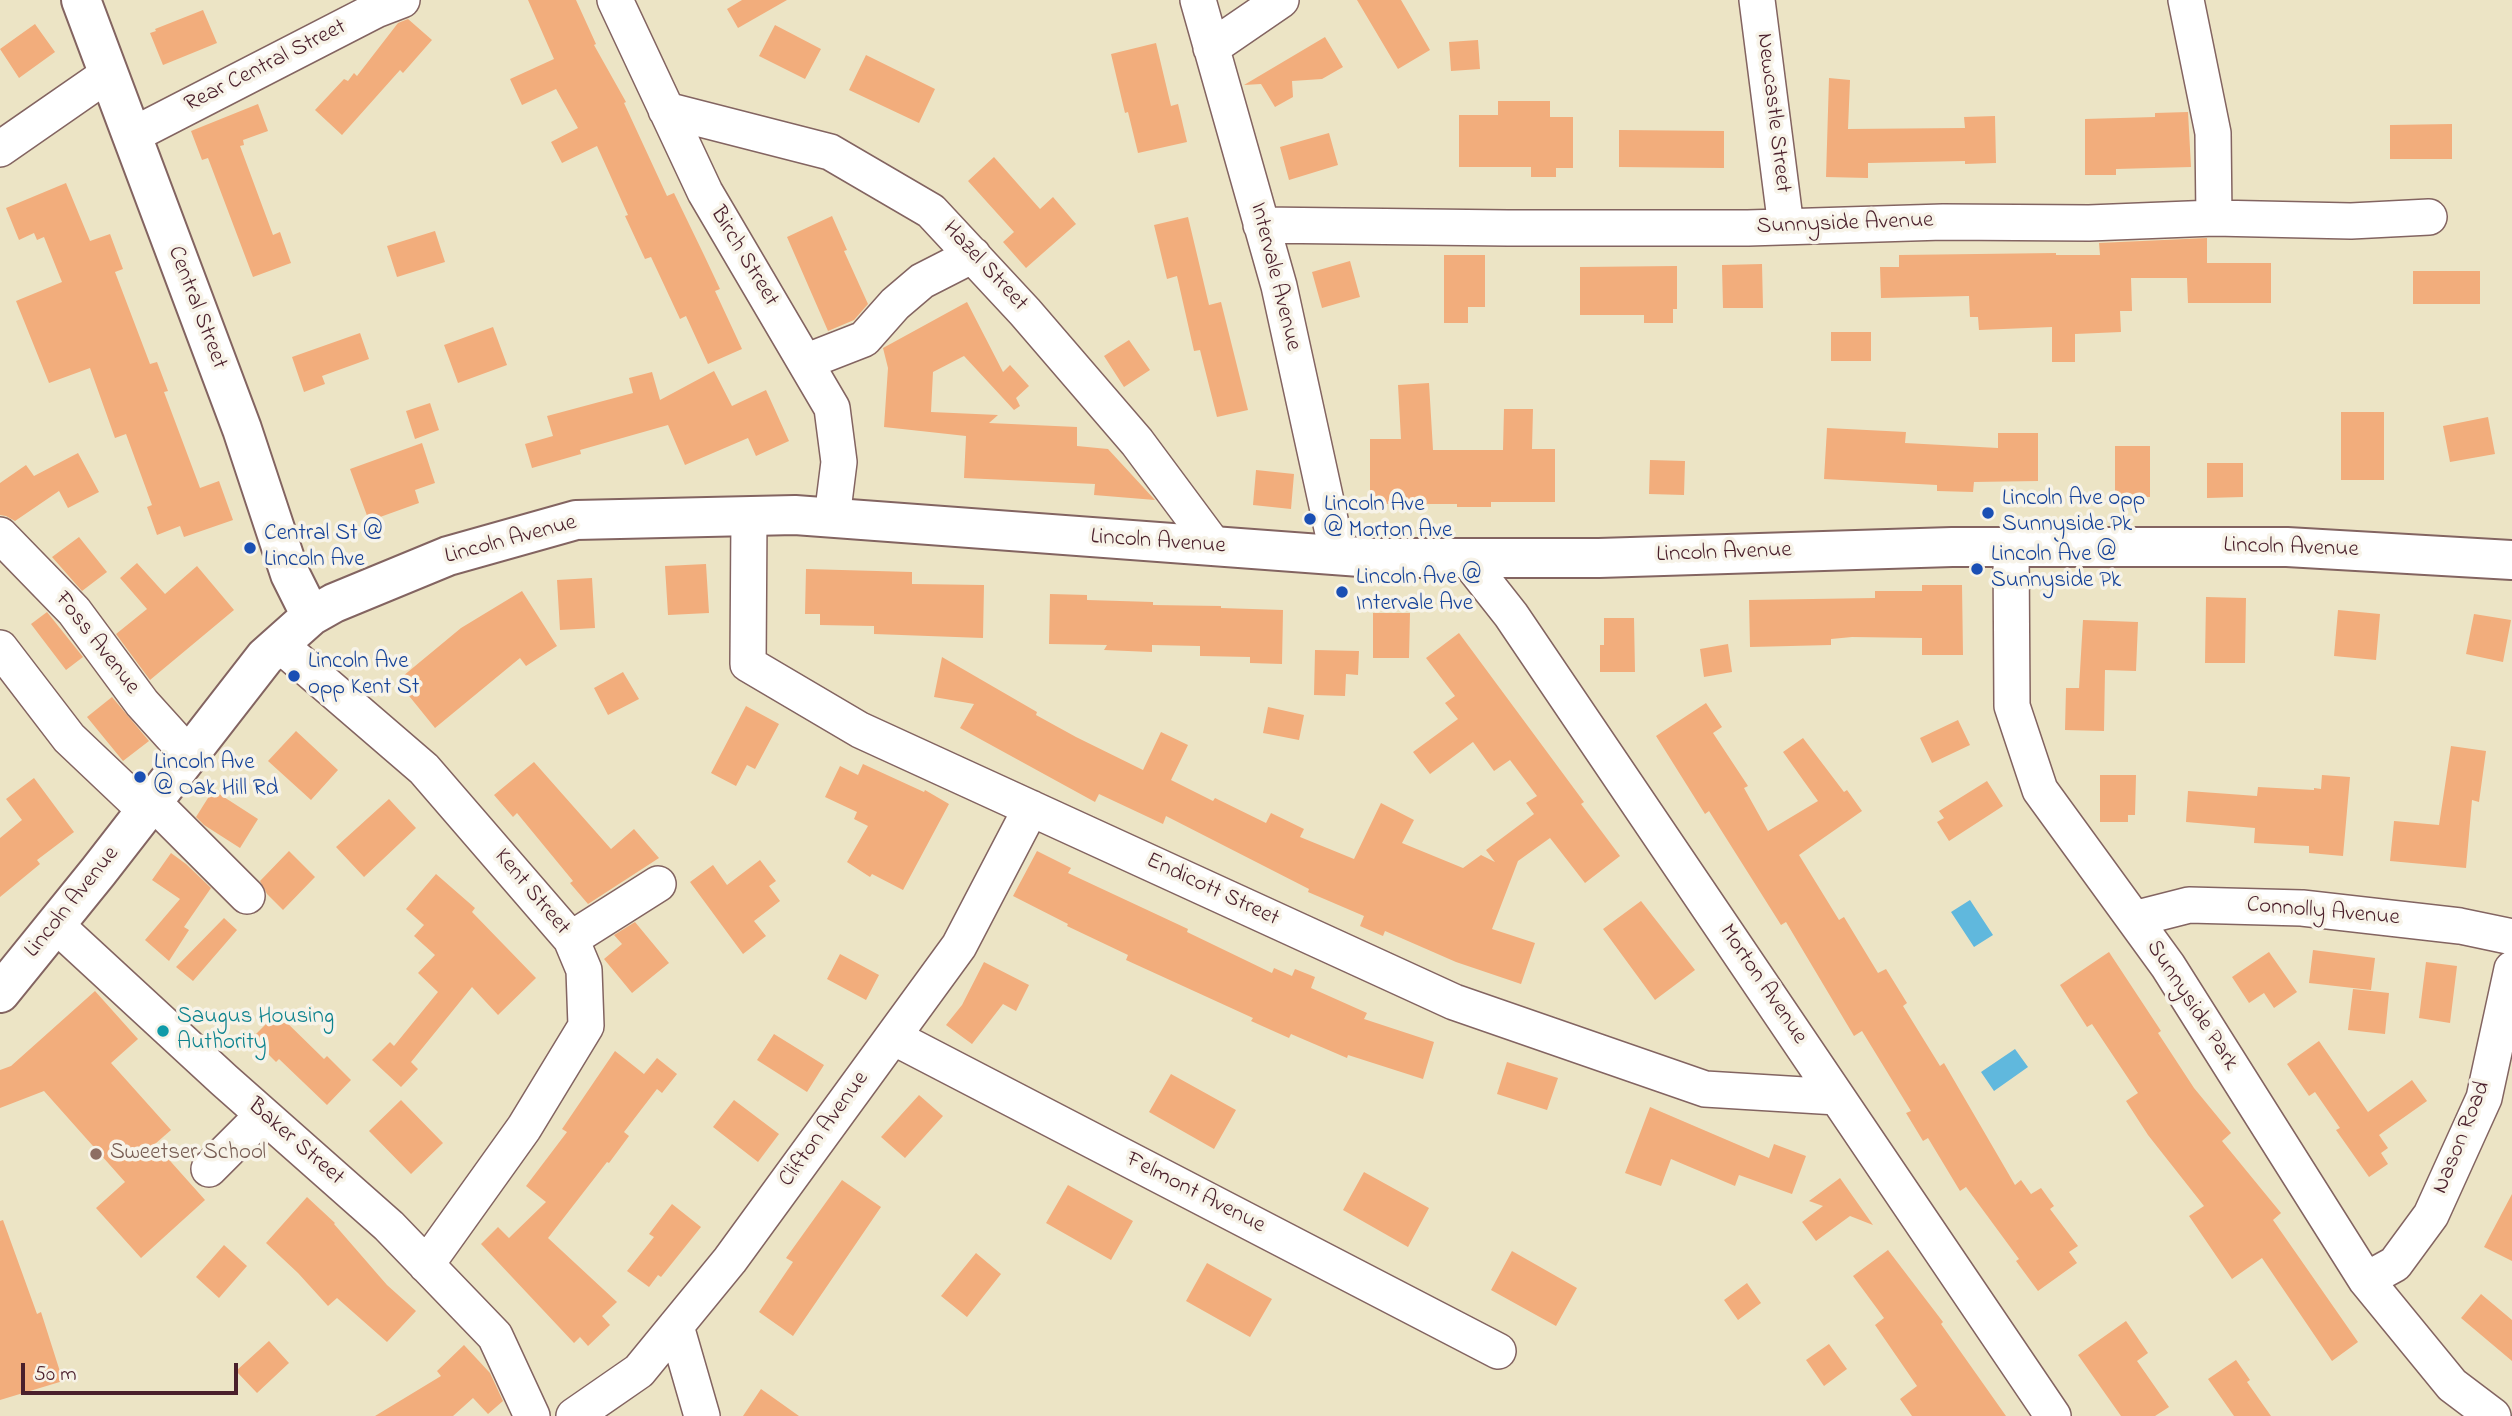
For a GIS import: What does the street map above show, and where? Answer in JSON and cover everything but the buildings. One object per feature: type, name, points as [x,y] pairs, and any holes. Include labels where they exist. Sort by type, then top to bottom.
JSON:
[{"type":"main road","name":"Central Street","points":[[81,0],[242,429],[290,574],[311,616]]},
{"type":"main road","name":"Lincoln Avenue","points":[[0,993],[265,657],[311,616],[345,598],[447,556],[576,520],[795,515],[1338,556],[1599,558],[2011,547],[2287,547],[2512,560]]},
{"type":"street","name":"Rear Central Street","points":[[131,136],[376,10],[401,0]]},
{"type":"street","name":"Birch Street","points":[[615,0],[705,192],[832,408],[839,462],[832,518]]},
{"type":"street","name":"Intervale Avenue","points":[[1198,0],[1279,286],[1338,556]]},
{"type":"street","points":[[1212,48],[1280,0]]},
{"type":"street","name":"Newcastle Street","points":[[1757,0],[1786,227]]},
{"type":"street","points":[[2186,0],[2213,133],[2214,218]]},
{"type":"street","points":[[0,149],[108,74]]},
{"type":"street","name":"Hazel Street","points":[[666,110],[830,152],[931,211],[1025,312],[1137,442],[1215,547]]},
{"type":"street","name":"Sunnyside Avenue","points":[[1261,225],[1786,227],[1943,222],[2089,223],[2214,218],[2351,221],[2429,217]]},
{"type":"street","points":[[805,362],[864,339],[895,304],[922,281],[973,256]]},
{"type":"street","name":"Endicott Street","points":[[749,516],[748,664],[860,730],[1454,1002],[1705,1089],[1837,1097]]},
{"type":"street","name":"Foss Avenue","points":[[0,535],[75,611],[142,702],[189,755]]},
{"type":"street","name":"Sunnyside Park","points":[[2011,547],[2012,706],[2040,790],[2168,966],[2366,1280],[2452,1385],[2493,1416]]},
{"type":"street","name":"Morton Avenue","points":[[1466,558],[1510,615],[2053,1416]]},
{"type":"street","name":"Kent Street","points":[[279,645],[424,769],[571,939],[584,970],[586,1026],[524,1128],[426,1265]]},
{"type":"street","points":[[0,648],[69,738],[149,806],[247,896]]},
{"type":"street","name":"Clifton Avenue","points":[[574,1416],[639,1371],[730,1260],[960,946],[1031,808]]},
{"type":"street","points":[[571,939],[658,884]]},
{"type":"street","name":"Connolly Avenue","points":[[2134,919],[2189,905],[2302,908],[2460,926],[2512,937]]},
{"type":"street","name":"Baker Street","points":[[56,925],[263,1115],[389,1226],[495,1336],[532,1416]]},
{"type":"street","name":"Nason Road","points":[[2366,1280],[2395,1264],[2431,1215],[2484,1098],[2512,969]]},
{"type":"street","name":"Felmont Avenue","points":[[892,1037],[1498,1351]]},
{"type":"street","points":[[209,1169],[263,1115]]},
{"type":"street","points":[[676,1326],[702,1416]]},
{"type":"water","points":[[1970,900],[1993,935],[1974,947],[1951,912]]},
{"type":"water","points":[[2015,1049],[2028,1067],[1994,1091],[1981,1072]]},
{"type":"place","name":"Lincoln Ave opp Sunnyside Pk","points":[[1988,513]]},
{"type":"place","name":"Lincoln Ave @ Morton Ave","points":[[1310,519]]},
{"type":"place","name":"Central St @ Lincoln Ave","points":[[250,548]]},
{"type":"place","name":"Lincoln Ave @ Sunnyside Pk","points":[[1977,569]]},
{"type":"place","name":"Lincoln Ave @ Intervale Ave","points":[[1342,592]]},
{"type":"place","name":"Lincoln Ave opp Kent St","points":[[294,676]]},
{"type":"place","name":"Lincoln Ave @ Oak Hill Rd","points":[[140,777]]},
{"type":"place","name":"Saugus Housing Authority","points":[[163,1031]]},
{"type":"place","name":"Sweetser School","points":[[96,1154]]}]
